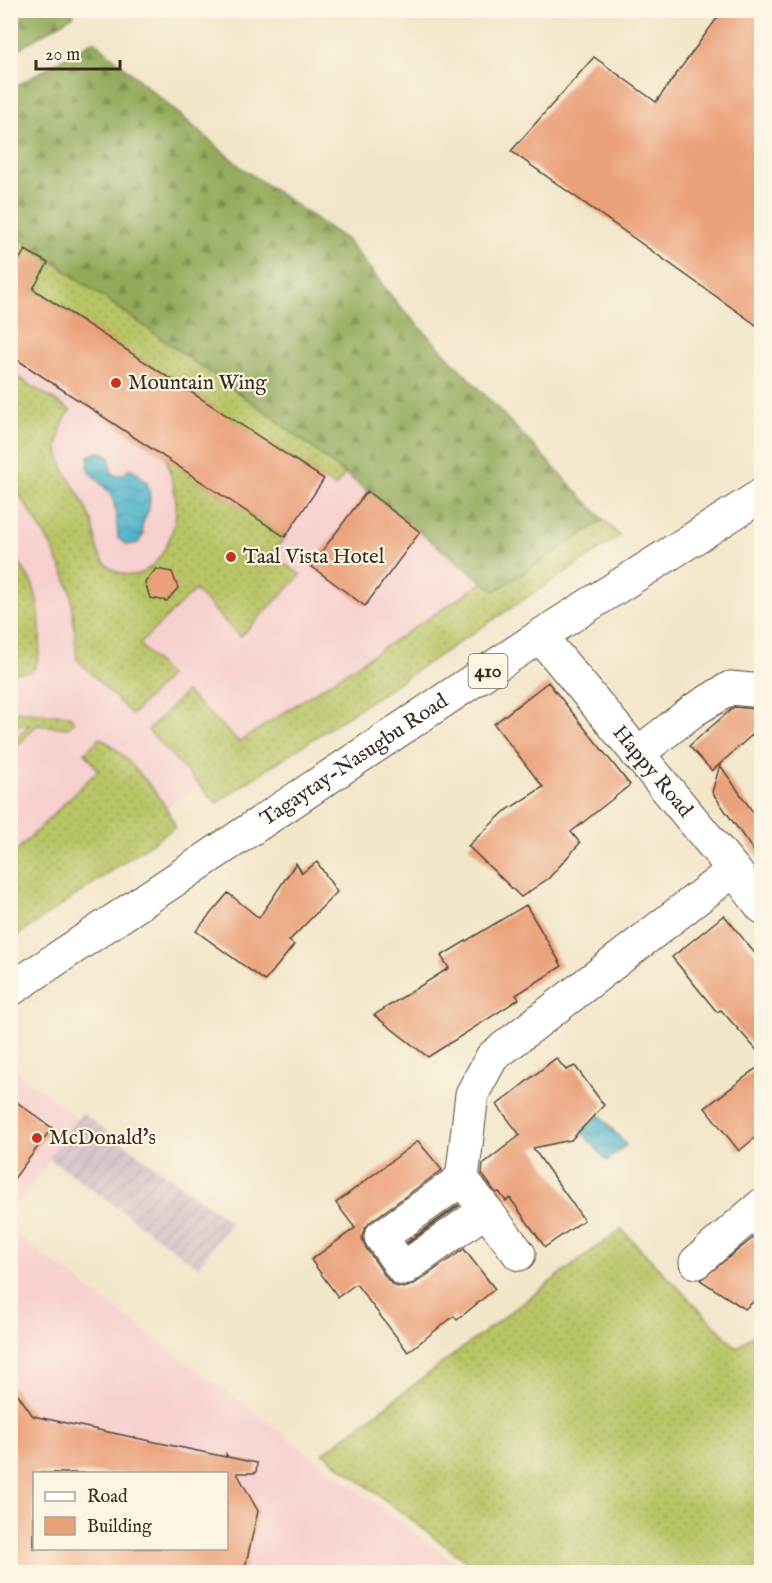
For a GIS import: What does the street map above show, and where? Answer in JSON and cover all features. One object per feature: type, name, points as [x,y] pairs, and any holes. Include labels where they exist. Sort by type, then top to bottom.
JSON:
[{"type":"street","name":"Tagaytay-Nasugbu Road","points":[[10,990],[540,636],[762,495]]},
{"type":"street","name":"Happy Road","points":[[540,636],[762,907]]},
{"type":"street","points":[[637,754],[694,710],[730,688],[762,691]]},
{"type":"street","points":[[519,1254],[462,1179],[472,1094],[492,1057],[734,870]]},
{"type":"street","points":[[462,1179],[381,1237],[403,1269],[486,1210]]},
{"type":"street","points":[[696,1262],[762,1206]]},
{"type":"shaded area","name":"Taal Vista Hotel","points":[[11,232],[270,415],[495,591],[11,910]]},
{"type":"shaded area","name":"McDonald's","points":[[11,1067],[78,1119],[11,1213]]},
{"type":"shaded area","points":[[82,1113],[231,1222],[198,1267],[49,1158]]},
{"type":"shaded area","points":[[10,1230],[462,1568],[457,1572],[11,1572]]},
{"type":"green space","points":[[11,10],[70,11],[74,15],[11,54]]},
{"type":"green space","points":[[94,41],[242,168],[348,241],[397,303],[604,520],[495,591],[270,415],[11,232],[11,79],[15,87]]},
{"type":"green space","points":[[11,232],[270,415],[345,474],[335,487],[33,289],[47,263],[11,276]]},
{"type":"green space","points":[[11,373],[70,410],[61,427],[58,442],[59,456],[92,522],[100,556],[107,565],[121,573],[133,575],[145,571],[163,552],[174,525],[176,512],[175,491],[166,458],[285,537],[272,555],[301,575],[240,637],[195,590],[139,644],[169,676],[132,715],[77,659],[71,593],[66,578],[50,544],[11,481]]},
{"type":"green space","points":[[604,520],[620,536],[216,803],[148,730],[186,692],[239,742],[484,582],[495,591]]},
{"type":"green space","points":[[10,550],[31,581],[38,605],[39,655],[31,672],[11,673]]},
{"type":"green space","points":[[11,711],[69,715],[74,722],[68,728],[37,725],[11,752],[11,743],[29,725],[11,724]]},
{"type":"green space","points":[[100,738],[120,753],[144,778],[164,805],[175,827],[11,940],[11,856],[98,770],[85,752]]},
{"type":"green space","points":[[621,1229],[737,1348],[761,1329],[761,1572],[480,1572],[323,1453]]},
{"type":"water","points":[[96,452],[103,452],[110,457],[111,472],[115,475],[124,475],[130,467],[147,482],[150,497],[149,509],[142,525],[143,535],[138,543],[127,545],[118,538],[116,511],[111,494],[88,470],[89,456]]},
{"type":"water","points":[[600,1115],[626,1145],[607,1161],[581,1131]]},
{"type":"building","points":[[723,10],[762,10],[762,329],[511,151],[594,57],[656,102]]},
{"type":"building","name":"Mountain Wing","points":[[25,250],[48,263],[33,289],[324,479],[285,537],[10,355],[10,276]]},
{"type":"building","points":[[367,491],[420,532],[365,606],[311,566]]},
{"type":"building","points":[[156,569],[172,572],[178,588],[167,601],[150,598],[145,582]]},
{"type":"building","points":[[548,682],[630,785],[571,832],[580,843],[549,878],[521,897],[468,846],[504,812],[543,787],[494,724]]},
{"type":"building","points":[[734,707],[755,709],[762,716],[762,726],[712,771],[689,746]]},
{"type":"building","points":[[720,765],[762,825],[762,863],[712,792]]},
{"type":"building","points":[[317,862],[337,892],[289,941],[294,945],[265,981],[196,931],[228,893],[259,918],[296,863],[302,873]]},
{"type":"building","points":[[526,905],[562,966],[516,995],[519,999],[428,1057],[374,1015],[449,968],[441,956]]},
{"type":"building","points":[[724,915],[762,962],[762,1056],[721,1010],[717,1012],[672,957]]},
{"type":"building","points":[[556,1058],[566,1070],[575,1066],[604,1105],[571,1140],[533,1148],[584,1220],[545,1247],[510,1198],[506,1201],[499,1192],[496,1193],[482,1174],[483,1164],[520,1135],[497,1105]]},
{"type":"building","points":[[762,1064],[762,1132],[739,1151],[705,1108]]},
{"type":"building","points":[[10,1097],[52,1128],[10,1184]]},
{"type":"building","points":[[418,1141],[442,1170],[370,1222],[362,1238],[366,1248],[388,1280],[395,1286],[404,1288],[414,1284],[464,1249],[495,1289],[457,1320],[454,1316],[408,1352],[356,1284],[338,1297],[311,1260],[355,1228],[336,1203]]},
{"type":"building","points":[[458,1205],[459,1206],[407,1242]]},
{"type":"building","points":[[762,1231],[762,1294],[745,1309],[700,1280]]},
{"type":"building","points":[[10,1383],[33,1416],[226,1457],[226,1454],[228,1457],[257,1463],[256,1473],[237,1473],[258,1511],[244,1572],[10,1572]]},
{"type":"place","name":"Mountain Wing","points":[[116,383]]},
{"type":"place","name":"Taal Vista Hotel","points":[[231,557]]},
{"type":"place","name":"McDonald's","points":[[37,1138]]}]
